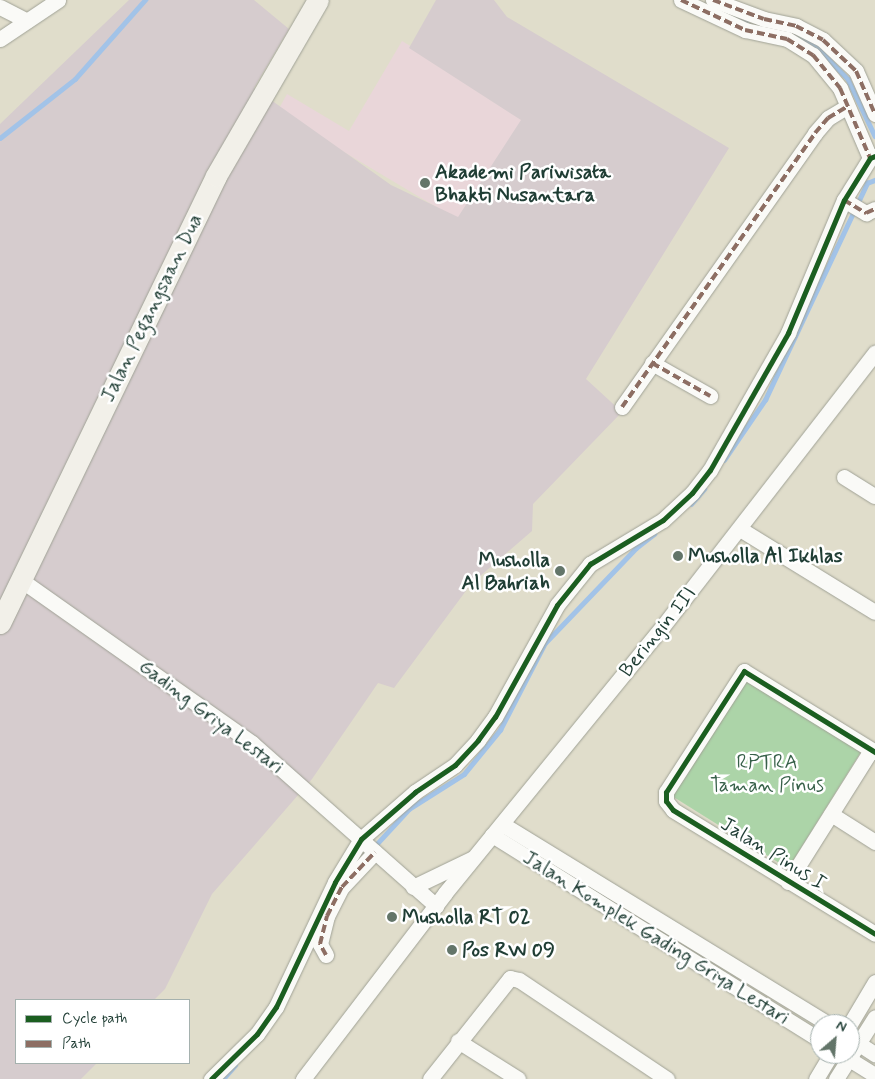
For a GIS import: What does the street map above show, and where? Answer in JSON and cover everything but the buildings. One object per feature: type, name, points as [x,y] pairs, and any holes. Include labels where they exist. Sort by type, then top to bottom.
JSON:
[{"type":"main road","name":"Jalan Pegangsaan Dua","points":[[0,623],[216,176],[318,0]]},
{"type":"street","points":[[0,39],[58,0]]},
{"type":"street","points":[[211,1079],[256,1034],[276,1007],[335,882],[415,792],[455,766],[478,740],[495,717],[557,605],[590,564],[663,520],[692,493],[710,470],[788,332],[845,200],[872,157],[846,107],[840,88],[829,73],[800,45],[787,39],[745,30],[681,0]]},
{"type":"street","points":[[713,0],[764,19],[796,26],[823,40],[856,71],[875,114]]},
{"type":"street","points":[[0,7],[27,21]]},
{"type":"street","points":[[622,407],[815,133],[828,118],[846,107]]},
{"type":"street","points":[[845,200],[868,210]]},
{"type":"street","name":"Beringin III","points":[[303,1079],[436,906],[740,529],[875,353]]},
{"type":"street","points":[[652,363],[710,396]]},
{"type":"street","points":[[844,477],[875,496]]},
{"type":"street","points":[[740,529],[875,612]]},
{"type":"street","name":"Gading Griya Lestari","points":[[21,580],[252,743],[436,906]]},
{"type":"street","name":"Jalan Pinus I","points":[[873,751],[744,671],[666,792],[666,801],[673,810],[875,934]]},
{"type":"street","points":[[788,882],[873,751]]},
{"type":"street","points":[[831,814],[875,842]]},
{"type":"street","name":"Jalan Komplek Gading Griya Lestari","points":[[497,830],[811,1014]]},
{"type":"street","name":"Jalan Komplek Gading Griya Lestari","points":[[497,830],[810,1033]]},
{"type":"street","points":[[326,955],[320,944],[327,916],[342,887],[368,846]]},
{"type":"street","points":[[414,887],[476,856]]},
{"type":"street","points":[[430,1079],[458,1041],[510,978],[519,980],[667,1079]]},
{"type":"street","points":[[856,1014],[875,982]]},
{"type":"street","points":[[860,1034],[875,1017]]},
{"type":"street","points":[[458,1041],[518,1079]]},
{"type":"street","points":[[860,1045],[875,1054]]},
{"type":"street","points":[[816,1079],[825,1064]]},
{"type":"street","points":[[836,1079],[842,1064]]},
{"type":"street","points":[[858,1064],[875,1075]]},
{"type":"shaded area","points":[[129,0],[254,0],[289,29],[254,88],[391,185],[458,217],[521,120],[409,48],[436,0],[494,0],[507,17],[729,148],[586,379],[622,412],[533,504],[532,531],[471,584],[394,688],[378,683],[312,779],[212,894],[165,989],[155,999],[15,999],[15,1064],[96,1064],[81,1079],[0,1079],[0,124]]},
{"type":"shaded area","points":[[402,41],[527,116],[463,223],[277,112],[287,94],[349,131]]},
{"type":"green space","name":"RPTRA Taman Pinus","points":[[748,676],[863,748],[788,868],[673,796]]},
{"type":"waterway","points":[[0,138],[75,79],[145,0]]},
{"type":"waterway","points":[[731,15],[747,20]]},
{"type":"waterway","points":[[790,33],[813,43],[848,79],[875,136]]},
{"type":"waterway","points":[[724,460],[765,400],[867,183],[875,180]]},
{"type":"waterway","points":[[691,504],[704,489]]},
{"type":"waterway","points":[[373,848],[409,809],[464,774],[500,730],[545,643],[636,548],[654,534]]},
{"type":"waterway","points":[[223,1079],[235,1065]]},
{"type":"marked path","points":[[681,0],[745,30],[787,39],[813,55],[840,88],[870,158]]},
{"type":"marked path","points":[[713,0],[764,19],[796,26],[823,40],[856,71],[875,114]]},
{"type":"marked path","points":[[622,407],[815,133],[828,118],[846,107]]},
{"type":"marked path","points":[[844,200],[866,213],[875,209]]},
{"type":"marked path","points":[[652,363],[710,396]]},
{"type":"marked path","points":[[326,955],[320,944],[327,916],[342,887],[375,852]]},
{"type":"cycle path","points":[[211,1079],[257,1034],[276,1007],[335,882],[361,839],[415,792],[455,765],[478,740],[495,717],[557,605],[590,564],[663,520],[692,493],[710,470],[788,333],[844,200],[870,158],[875,156]]},
{"type":"cycle path","points":[[875,752],[744,671],[666,792],[666,801],[673,810],[875,934]]},
{"type":"place","name":"Akademi Pariwisata Bhakti Nusantara","points":[[425,183]]},
{"type":"place","name":"Musholla Al Ikhlas","points":[[678,556]]},
{"type":"place","name":"Musholla Al Bahriah","points":[[560,571]]},
{"type":"place","name":"Musholla RT 02","points":[[392,917]]},
{"type":"place","name":"Pos RW 09","points":[[452,950]]}]
